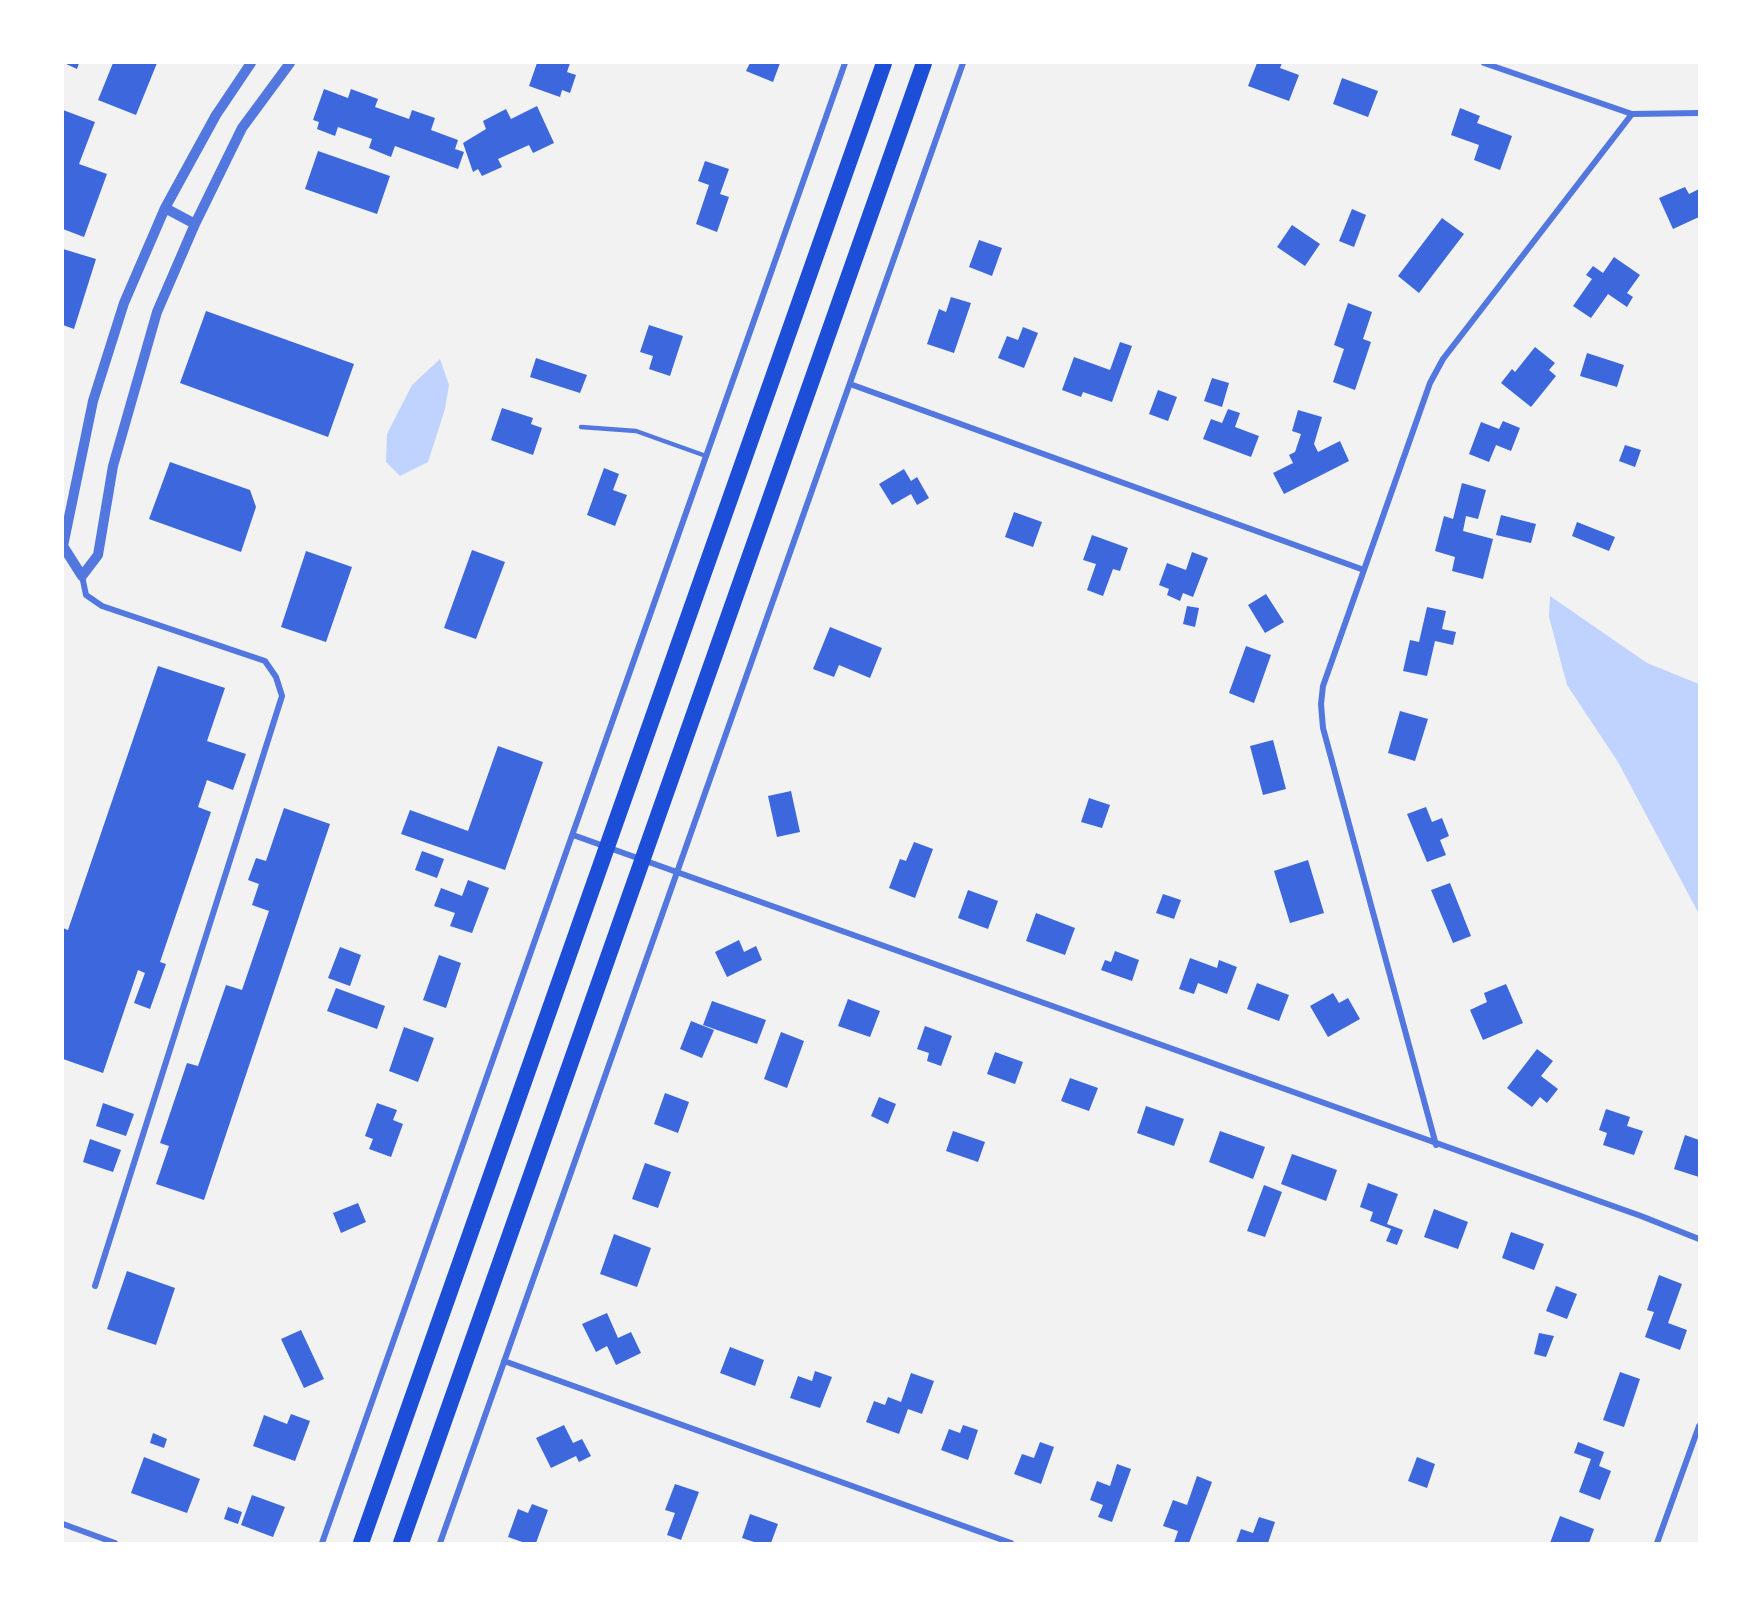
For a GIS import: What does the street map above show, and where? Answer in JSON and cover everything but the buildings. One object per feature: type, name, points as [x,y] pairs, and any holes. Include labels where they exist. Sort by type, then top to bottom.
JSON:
[{"type":"highway","points":[[361,1543],[884,63]]},
{"type":"highway","points":[[401,1543],[924,63]]},
{"type":"street","points":[[95,1286],[282,696],[276,677],[265,661],[102,606],[86,595],[82,576],[63,546],[79,459],[93,401],[124,303],[165,208],[216,115],[251,63]]},
{"type":"street","points":[[82,576],[98,555],[113,466],[157,312],[195,224],[242,128],[290,63]]},
{"type":"street","points":[[322,1543],[845,63]]},
{"type":"street","points":[[440,1543],[963,63]]},
{"type":"street","points":[[1484,63],[1621,112],[1632,114],[1699,112]]},
{"type":"street","points":[[1436,1145],[1323,728],[1320,704],[1323,686],[1430,383],[1443,359],[1632,114]]},
{"type":"street","points":[[165,208],[195,224]]},
{"type":"street","points":[[850,384],[1364,570]]},
{"type":"street","points":[[573,835],[1436,1145],[1641,1216],[1699,1239]]},
{"type":"street","points":[[504,1361],[1011,1543]]},
{"type":"street","points":[[1658,1543],[1699,1426]]},
{"type":"street","points":[[63,1524],[116,1543]]},
{"type":"lane","points":[[581,427],[636,431],[706,456]]},
{"type":"water","points":[[440,359],[449,385],[445,409],[428,462],[400,476],[386,462],[387,434],[412,385]]},
{"type":"water","points":[[1550,596],[1647,663],[1699,684],[1699,914],[1618,762],[1567,685],[1549,617]]}]
